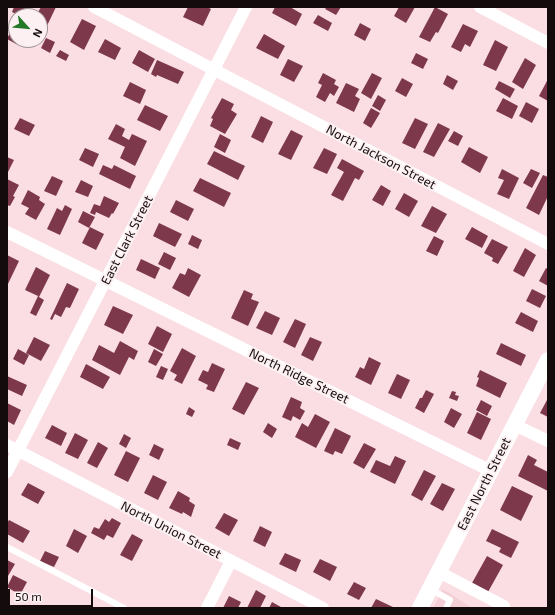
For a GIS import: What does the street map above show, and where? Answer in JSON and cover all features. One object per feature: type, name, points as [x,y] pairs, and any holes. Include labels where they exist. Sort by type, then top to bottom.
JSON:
[{"type":"street","name":"North Jackson Street","points":[[94,7],[548,244]]},
{"type":"street","name":"East Clark Street","points":[[7,472],[246,7]]},
{"type":"street","points":[[480,7],[548,43]]},
{"type":"street","name":"North Ridge Street","points":[[7,232],[491,471]]},
{"type":"street","name":"East North Street","points":[[420,608],[548,360]]},
{"type":"street","points":[[515,425],[548,441]]},
{"type":"street","name":"North Union Street","points":[[7,445],[323,608]]},
{"type":"street","points":[[207,608],[231,561]]},
{"type":"street","points":[[439,572],[504,606]]},
{"type":"lane","points":[[7,546],[124,608]]},
{"type":"lane","points":[[430,589],[450,600],[446,608]]},
{"type":"shaded area","points":[[443,589],[472,608],[433,608]]},
{"type":"building","points":[[14,7],[29,7],[28,8]]},
{"type":"building","points":[[56,7],[48,24],[48,8],[40,8]]},
{"type":"building","points":[[188,7],[207,7],[211,9],[203,26],[183,17]]},
{"type":"building","points":[[275,7],[290,7],[302,14],[296,26],[272,13]]},
{"type":"building","points":[[327,7],[341,7],[336,15],[325,9]]},
{"type":"building","points":[[399,7],[415,7],[406,23],[394,16]]},
{"type":"building","points":[[435,7],[448,14],[438,33],[436,32],[430,42],[419,37]]},
{"type":"building","points":[[318,15],[332,23],[328,31],[313,23]]},
{"type":"building","points":[[82,19],[96,26],[84,50],[70,42]]},
{"type":"building","points":[[360,23],[371,29],[365,41],[354,35]]},
{"type":"building","points":[[463,24],[478,31],[470,47],[465,44],[461,52],[451,47]]},
{"type":"building","points":[[264,34],[285,46],[278,59],[256,48]]},
{"type":"building","points":[[48,39],[55,42],[50,53],[41,48],[48,48]]},
{"type":"building","points":[[105,39],[121,48],[115,60],[98,52]]},
{"type":"building","points":[[495,40],[508,47],[496,71],[483,65]]},
{"type":"building","points":[[60,50],[69,55],[66,61],[56,56]]},
{"type":"building","points":[[139,50],[155,59],[148,72],[132,63]]},
{"type":"building","points":[[416,53],[428,59],[423,69],[411,63]]},
{"type":"building","points":[[525,58],[536,65],[523,89],[512,82]]},
{"type":"building","points":[[288,59],[303,66],[294,82],[280,75]]},
{"type":"building","points":[[157,60],[184,72],[178,84],[151,74]]},
{"type":"building","points":[[323,73],[336,80],[334,84],[339,87],[334,96],[330,93],[325,102],[316,97],[322,85],[318,83]]},
{"type":"building","points":[[372,73],[382,78],[371,99],[361,93]]},
{"type":"building","points":[[447,75],[458,81],[453,90],[443,84]]},
{"type":"building","points":[[402,78],[413,84],[406,97],[395,91]]},
{"type":"building","points":[[548,79],[548,101],[539,96]]},
{"type":"building","points":[[499,81],[515,89],[510,98],[495,89]]},
{"type":"building","points":[[130,82],[146,90],[140,104],[123,96]]},
{"type":"building","points":[[346,83],[359,89],[355,96],[360,99],[354,112],[336,103]]},
{"type":"building","points":[[378,95],[386,100],[380,111],[372,106]]},
{"type":"building","points":[[222,98],[234,104],[231,110],[237,114],[225,134],[210,126],[213,119],[211,118]]},
{"type":"building","points":[[503,98],[518,106],[512,119],[496,111]]},
{"type":"building","points":[[526,102],[539,109],[532,123],[519,116]]},
{"type":"building","points":[[145,105],[168,116],[160,131],[137,120]]},
{"type":"building","points":[[371,108],[380,113],[371,128],[363,123]]},
{"type":"building","points":[[261,116],[273,122],[263,143],[251,137]]},
{"type":"building","points":[[20,118],[35,125],[29,136],[14,129]]},
{"type":"building","points":[[415,118],[428,124],[415,149],[402,143]]},
{"type":"building","points":[[438,123],[450,129],[434,157],[423,152]]},
{"type":"building","points":[[116,124],[125,129],[122,136],[129,140],[132,134],[147,141],[135,166],[120,158],[125,147],[108,139]]},
{"type":"building","points":[[291,130],[303,136],[291,160],[278,154]]},
{"type":"building","points":[[454,131],[463,136],[458,146],[448,141]]},
{"type":"building","points":[[220,134],[231,140],[225,153],[214,147]]},
{"type":"building","points":[[469,147],[488,157],[480,173],[461,162]]},
{"type":"building","points":[[85,148],[99,154],[93,167],[79,160]]},
{"type":"building","points":[[324,148],[337,154],[327,174],[313,168]]},
{"type":"building","points":[[214,151],[245,166],[238,180],[207,164]]},
{"type":"building","points":[[7,157],[14,160],[7,174]]},
{"type":"building","points":[[342,159],[364,171],[359,180],[355,178],[343,201],[331,195],[344,172],[337,168]]},
{"type":"building","points":[[103,165],[112,169],[114,165],[136,176],[130,189],[99,174]]},
{"type":"building","points":[[502,169],[519,178],[509,199],[497,194],[504,180],[498,178]]},
{"type":"building","points":[[531,169],[540,173],[532,188],[523,183]]},
{"type":"building","points":[[543,175],[548,177],[548,196],[539,215],[526,208]]},
{"type":"building","points":[[52,176],[63,181],[56,196],[44,191]]},
{"type":"building","points":[[200,178],[231,193],[224,207],[193,191]]},
{"type":"building","points":[[7,179],[19,185],[10,206],[7,205]]},
{"type":"building","points":[[81,180],[93,186],[88,197],[75,192]]},
{"type":"building","points":[[381,185],[391,191],[383,206],[372,200]]},
{"type":"building","points":[[28,190],[40,197],[39,200],[45,204],[36,220],[25,214],[29,208],[21,204]]},
{"type":"building","points":[[404,193],[418,201],[409,217],[395,209]]},
{"type":"building","points":[[104,196],[119,203],[109,218],[96,212],[95,215],[90,213],[94,204],[100,206]]},
{"type":"building","points":[[176,200],[194,209],[188,221],[170,212]]},
{"type":"building","points":[[65,205],[72,209],[60,235],[47,229],[57,208],[62,211]]},
{"type":"building","points":[[432,206],[447,214],[436,233],[421,226]]},
{"type":"building","points":[[83,211],[95,217],[89,228],[78,222]]},
{"type":"building","points":[[159,223],[182,234],[175,247],[153,236]]},
{"type":"building","points":[[90,227],[104,234],[96,250],[82,243]]},
{"type":"building","points":[[472,227],[488,236],[482,248],[465,239]]},
{"type":"building","points":[[192,235],[202,240],[198,249],[188,244]]},
{"type":"building","points":[[434,236],[444,241],[437,256],[426,251]]},
{"type":"building","points":[[492,239],[508,247],[498,264],[492,261],[493,258],[484,253]]},
{"type":"building","points":[[525,248],[536,255],[524,277],[513,271]]},
{"type":"building","points":[[164,252],[176,258],[170,270],[158,264]]},
{"type":"building","points":[[7,255],[19,261],[7,286]]},
{"type":"building","points":[[141,259],[160,268],[155,279],[136,270]]},
{"type":"building","points":[[36,267],[50,275],[39,297],[44,300],[36,316],[30,313],[38,296],[25,290]]},
{"type":"building","points":[[188,268],[201,275],[189,297],[172,288],[180,273],[185,275]]},
{"type":"building","points":[[546,268],[548,269],[548,286],[539,281]]},
{"type":"building","points":[[67,283],[79,289],[70,308],[66,307],[61,317],[55,314],[52,320],[50,319]]},
{"type":"building","points":[[532,289],[546,296],[540,308],[526,301]]},
{"type":"building","points":[[244,290],[253,294],[251,299],[259,302],[248,326],[231,318]]},
{"type":"building","points":[[113,306],[133,315],[123,334],[104,325]]},
{"type":"building","points":[[265,311],[280,318],[272,335],[256,328]]},
{"type":"building","points":[[521,312],[538,321],[533,332],[515,323]]},
{"type":"building","points":[[295,319],[306,324],[295,348],[283,342]]},
{"type":"building","points":[[157,326],[172,334],[163,352],[148,344]]},
{"type":"building","points":[[34,337],[50,345],[41,361],[26,353]]},
{"type":"building","points":[[310,337],[322,342],[313,361],[301,355]]},
{"type":"building","points":[[120,341],[138,351],[134,360],[129,357],[120,375],[92,360],[99,345],[114,353]]},
{"type":"building","points":[[501,343],[526,355],[521,366],[496,354]]},
{"type":"building","points":[[182,348],[196,356],[182,384],[174,380],[177,375],[170,371]]},
{"type":"building","points":[[18,349],[29,355],[24,365],[13,359]]},
{"type":"building","points":[[154,349],[163,354],[156,366],[148,362]]},
{"type":"building","points":[[369,357],[381,363],[371,385],[355,377],[360,367],[364,369]]},
{"type":"building","points":[[212,363],[225,369],[214,392],[206,389],[208,385],[198,380],[203,370],[208,372]]},
{"type":"building","points":[[86,364],[110,377],[103,389],[80,377]]},
{"type":"building","points":[[161,366],[168,369],[163,380],[156,377]]},
{"type":"building","points":[[480,370],[507,383],[500,398],[476,386],[479,378],[477,377]]},
{"type":"building","points":[[397,374],[410,380],[401,399],[388,393]]},
{"type":"building","points":[[7,376],[27,385],[22,396],[7,389]]},
{"type":"building","points":[[246,382],[259,388],[244,415],[232,409]]},
{"type":"building","points":[[426,390],[434,394],[424,413],[415,408]]},
{"type":"building","points":[[452,391],[456,392],[455,395],[459,396],[457,401],[449,398]]},
{"type":"building","points":[[291,397],[302,402],[300,408],[305,411],[300,420],[293,416],[291,421],[282,417]]},
{"type":"building","points":[[481,400],[492,406],[487,416],[476,410]]},
{"type":"building","points":[[548,400],[548,417],[540,413]]},
{"type":"building","points":[[7,403],[21,410],[14,425],[7,421]]},
{"type":"building","points":[[189,407],[195,411],[192,417],[186,414]]},
{"type":"building","points":[[451,408],[462,414],[454,428],[444,422]]},
{"type":"building","points":[[477,412],[491,419],[481,440],[467,433]]},
{"type":"building","points":[[315,414],[330,422],[316,448],[295,437],[302,423],[308,427]]},
{"type":"building","points":[[268,423],[277,429],[272,438],[263,432]]},
{"type":"building","points":[[52,425],[67,433],[61,446],[45,438]]},
{"type":"building","points":[[335,428],[351,436],[342,454],[335,451],[333,455],[324,451]]},
{"type":"building","points":[[75,433],[88,440],[78,459],[65,453]]},
{"type":"building","points":[[124,434],[131,438],[126,448],[119,444]]},
{"type":"building","points":[[230,438],[241,443],[238,450],[227,445]]},
{"type":"building","points":[[98,442],[108,448],[97,468],[87,463]]},
{"type":"building","points":[[364,443],[376,449],[364,469],[353,463]]},
{"type":"building","points":[[154,444],[164,449],[159,460],[149,455]]},
{"type":"building","points":[[126,451],[140,458],[128,482],[114,475]]},
{"type":"building","points":[[528,455],[537,460],[534,465],[548,472],[548,491],[518,476]]},
{"type":"building","points":[[395,456],[406,461],[395,484],[370,472],[376,460],[390,466]]},
{"type":"building","points":[[424,470],[436,476],[422,501],[411,495]]},
{"type":"building","points":[[153,475],[167,482],[158,500],[144,493]]},
{"type":"building","points":[[28,483],[45,492],[38,504],[21,495]]},
{"type":"building","points":[[442,483],[455,489],[443,511],[430,504]]},
{"type":"building","points":[[512,486],[533,496],[521,521],[500,510]]},
{"type":"building","points":[[178,491],[190,498],[189,501],[195,505],[191,517],[183,512],[182,514],[169,508]]},
{"type":"building","points":[[224,513],[238,520],[229,536],[215,528]]},
{"type":"building","points":[[112,518],[121,523],[113,538],[107,535],[104,540],[91,533],[94,527],[99,529],[105,519],[109,522]]},
{"type":"building","points":[[9,520],[30,531],[23,543],[7,534],[7,523]]},
{"type":"building","points":[[260,526],[272,532],[265,547],[253,541]]},
{"type":"building","points":[[74,529],[87,536],[78,553],[66,546]]},
{"type":"building","points":[[492,529],[519,542],[511,558],[499,552],[501,548],[486,541]]},
{"type":"building","points":[[132,534],[143,540],[132,561],[120,555]]},
{"type":"building","points":[[45,551],[59,557],[54,567],[40,561]]},
{"type":"building","points":[[285,553],[301,560],[296,572],[279,564]]},
{"type":"building","points":[[487,556],[503,565],[488,592],[472,583]]},
{"type":"building","points":[[320,559],[337,567],[330,581],[313,572]]},
{"type":"building","points":[[7,560],[15,564],[8,576],[7,575]]},
{"type":"building","points":[[13,575],[27,582],[20,595],[7,587]]},
{"type":"building","points":[[354,582],[366,588],[359,600],[347,594]]},
{"type":"building","points":[[256,590],[266,596],[260,608],[247,608]]},
{"type":"building","points":[[229,596],[241,602],[238,608],[223,608]]},
{"type":"building","points":[[376,599],[395,608],[371,608]]},
{"type":"building","points":[[272,602],[281,607],[281,608],[269,608]]}]
